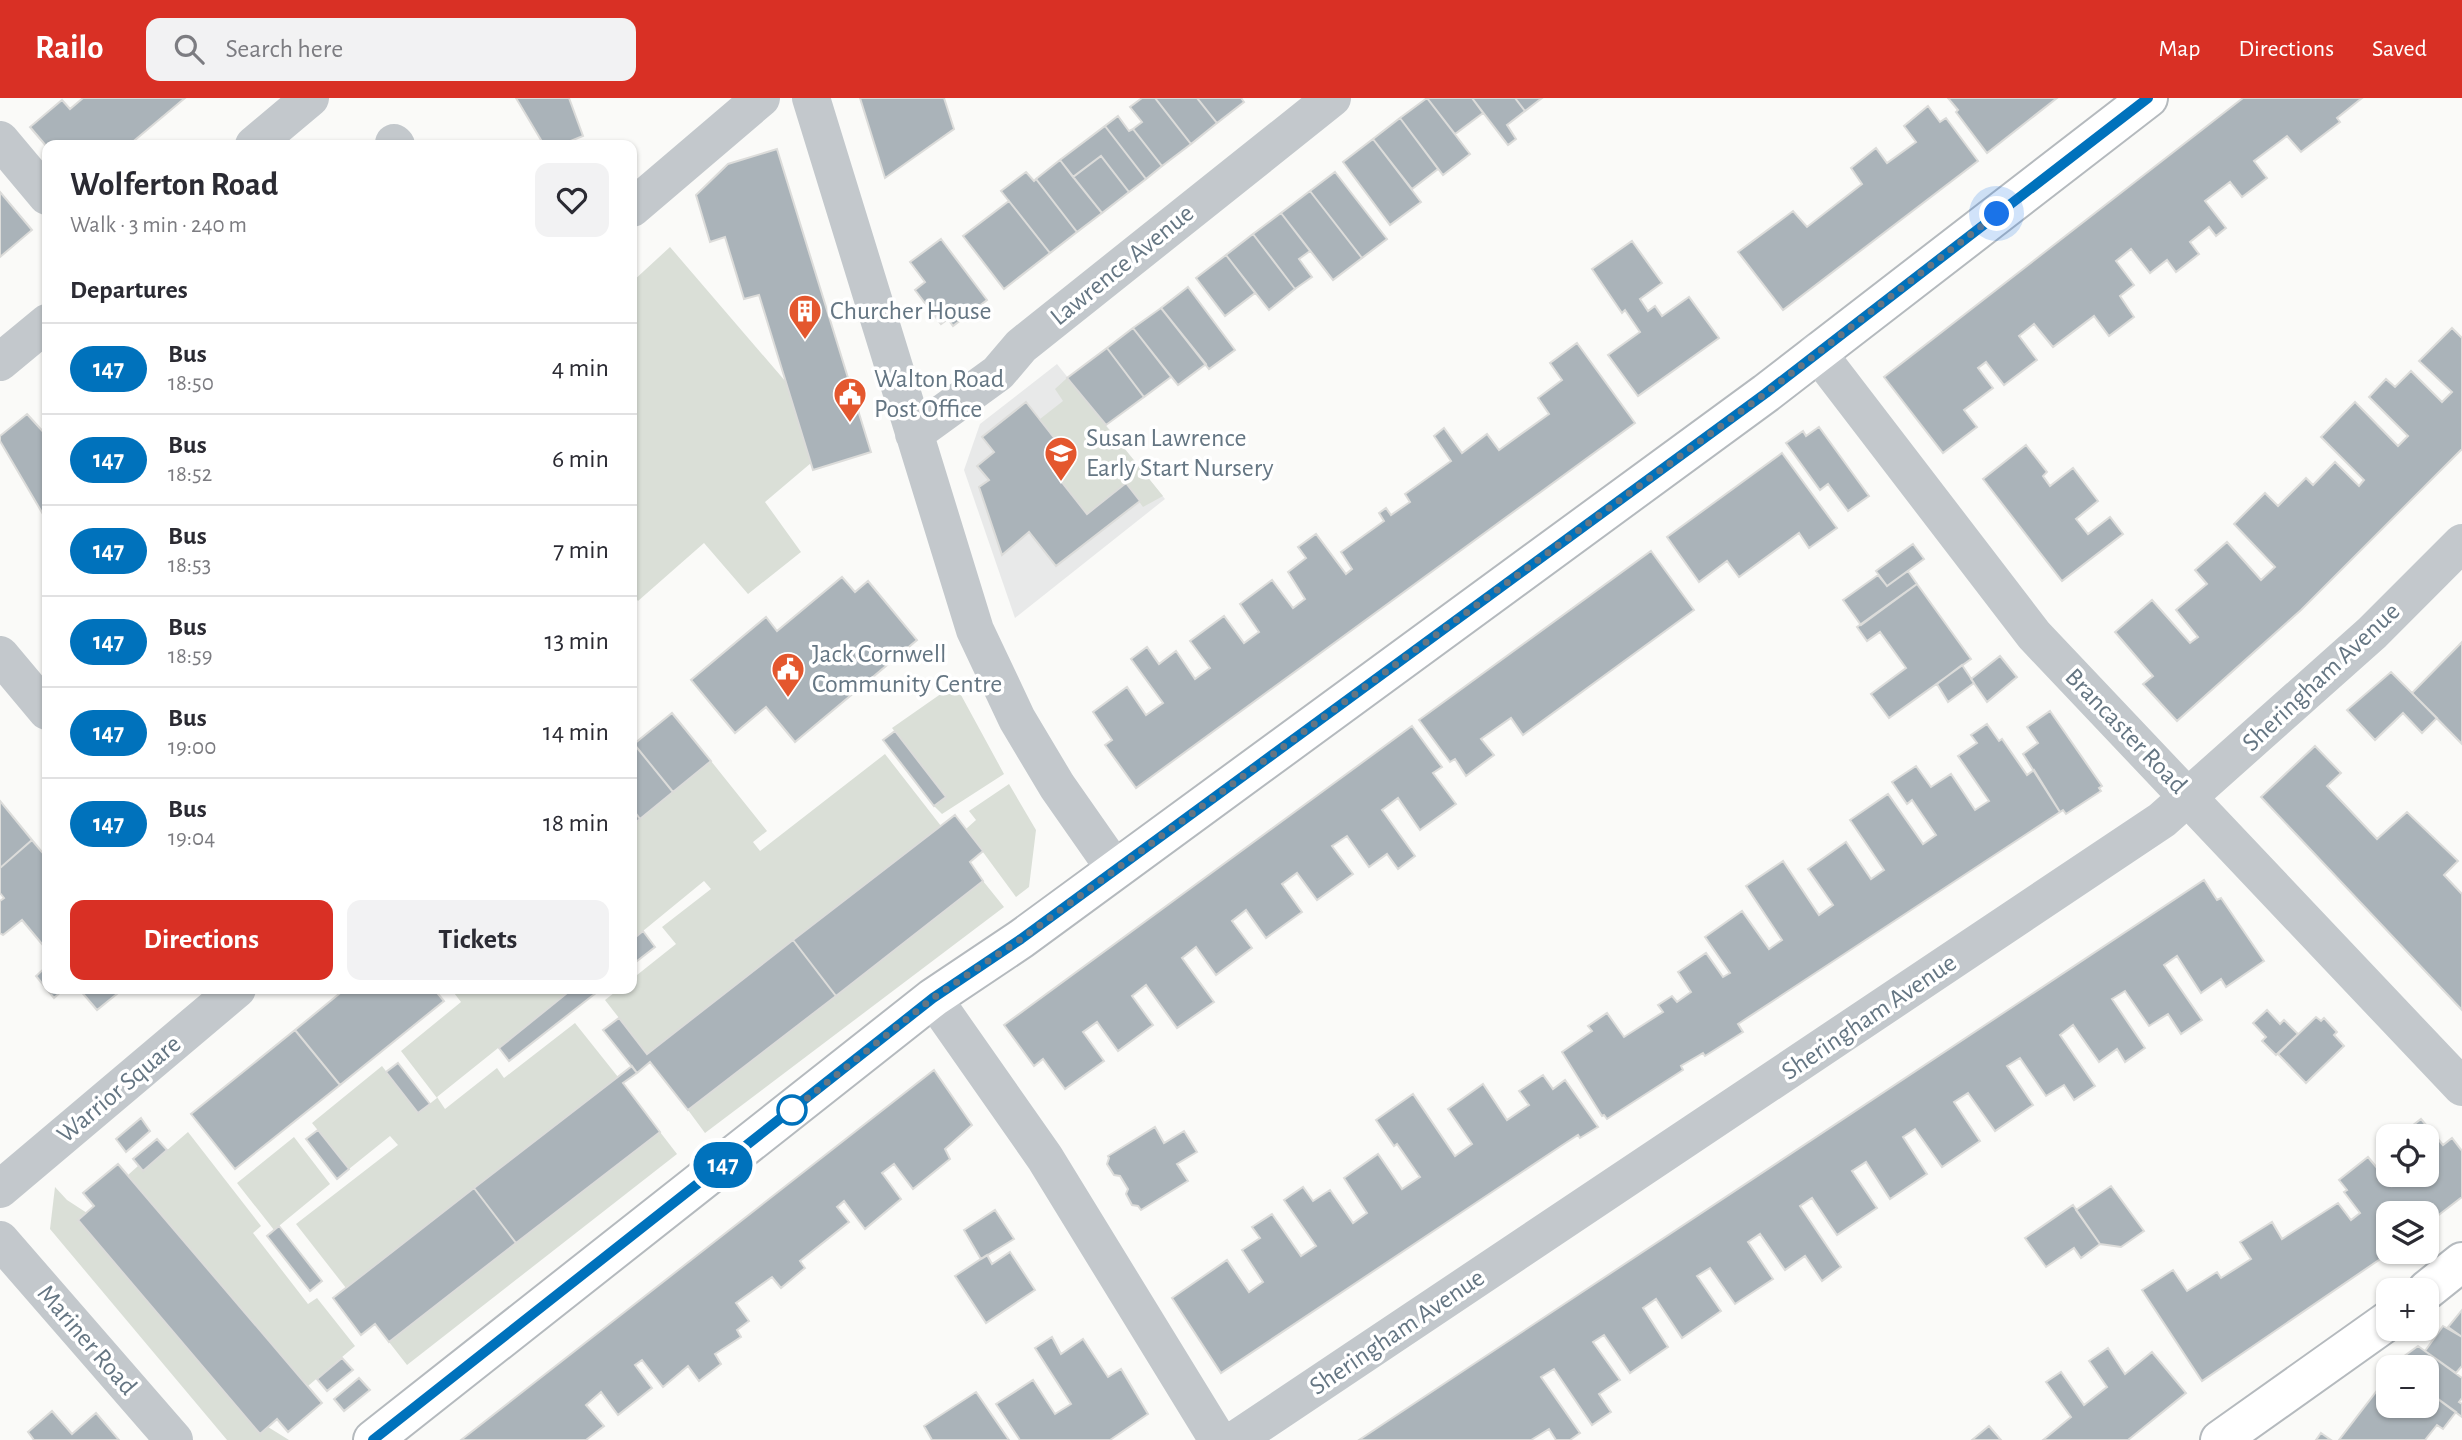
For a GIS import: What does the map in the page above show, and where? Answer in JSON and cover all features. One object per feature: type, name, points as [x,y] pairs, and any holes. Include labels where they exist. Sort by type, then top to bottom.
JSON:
[{"type":"main road","points":[[373,1440],[933,998],[1021,939],[1766,393],[2148,98]]},
{"type":"main road","points":[[2439,1280],[2462,1262]]},
{"type":"main road","points":[[2220,1440],[2376,1329]]},
{"type":"street","points":[[260,140],[310,98]]},
{"type":"street","points":[[637,204],[761,98]]},
{"type":"street","points":[[811,98],[980,642],[1017,719],[1057,786],[1115,869]]},
{"type":"street","name":"Lawrence Avenue","points":[[914,434],[998,373],[1021,345],[1332,98]]},
{"type":"street","points":[[0,140],[42,190]]},
{"type":"street","points":[[0,362],[42,327]]},
{"type":"street","name":"Brancaster Road","points":[[1817,352],[2034,635],[2462,1087]]},
{"type":"street","name":"Sheringham Avenue","points":[[1235,1440],[2162,820],[2372,633],[2462,543]]},
{"type":"street","points":[[0,655],[42,703]]},
{"type":"street","name":"Warrior Square","points":[[0,1189],[231,994]]},
{"type":"street","points":[[933,998],[1045,1158],[1217,1440]]},
{"type":"street","name":"Mariner Road","points":[[0,1240],[174,1440]]},
{"type":"shaded area","points":[[670,247],[786,382],[811,463],[765,502],[801,552],[748,594],[704,543],[637,600],[637,277]]},
{"type":"shaded area","name":"Susan Lawrence Early Start Nursery","points":[[1057,364],[1165,499],[1015,618],[964,470],[980,424]]},
{"type":"shaded area","points":[[1067,378],[1163,496],[1143,507],[1126,483],[1087,514],[1053,471],[1070,458],[1040,419],[1063,401],[1055,389]]},
{"type":"shaded area","points":[[955,684],[1004,774],[942,814],[934,806],[946,796],[892,728]]},
{"type":"shaded area","points":[[885,754],[941,826],[647,1054],[605,1000],[613,994],[637,994],[637,975],[676,944],[662,927],[711,889],[704,881],[637,936],[637,822],[711,761],[767,831],[753,842],[760,851]]},
{"type":"shaded area","points":[[1009,784],[1036,830],[1029,887],[1016,897],[966,829],[976,820],[969,811]]},
{"type":"shaded area","points":[[983,881],[1004,907],[705,1133],[688,1110]]},
{"type":"shaded area","points":[[455,994],[566,994],[437,1097],[445,1109],[497,1068],[504,1078],[575,1023],[618,1077],[346,1288],[296,1224],[398,1145],[390,1136],[349,1169],[312,1123],[382,1066],[418,1113],[437,1098],[401,1051],[461,1002]]},
{"type":"shaded area","points":[[188,1132],[261,1226],[253,1233],[308,1304],[317,1298],[355,1346],[308,1386],[128,1175],[138,1166],[143,1171]]},
{"type":"shaded area","points":[[660,1132],[677,1154],[407,1365],[389,1342]]},
{"type":"shaded area","points":[[294,1137],[330,1184],[274,1230],[237,1183]]},
{"type":"shaded area","points":[[55,1187],[67,1200],[87,1213],[78,1220],[260,1433],[268,1427],[289,1440],[227,1440],[50,1229]]},
{"type":"building","points":[[83,98],[185,98],[135,140],[42,141],[30,127],[62,100],[70,109]]},
{"type":"building","points":[[516,98],[569,98],[583,136],[573,140],[541,140]]},
{"type":"building","points":[[860,98],[944,98],[954,129],[885,178]]},
{"type":"building","points":[[1142,98],[1155,98],[1191,144],[1162,166],[1133,129],[1142,122],[1130,107]]},
{"type":"building","points":[[1155,98],[1197,98],[1217,123],[1191,144]]},
{"type":"building","points":[[1197,98],[1241,98],[1244,102],[1217,123]]},
{"type":"building","points":[[1427,98],[1472,98],[1483,113],[1455,134]]},
{"type":"building","points":[[1427,98],[1470,154],[1443,175],[1400,118]]},
{"type":"building","points":[[1472,98],[1515,98],[1525,111],[1507,125],[1516,139],[1508,145]]},
{"type":"building","points":[[1515,98],[1542,98],[1525,111]]},
{"type":"building","points":[[1948,98],[2057,98],[1987,153]]},
{"type":"building","points":[[2243,98],[2362,98],[2337,118],[2340,122],[2301,152],[2287,136],[2254,161],[2267,178],[2242,197],[2230,182],[2205,201],[2226,228],[2216,236],[2209,227],[2190,242],[2199,254],[2176,272],[2167,260],[2150,273],[2131,249],[2116,261],[2134,285],[2120,296],[2134,317],[2109,336],[2094,316],[2053,347],[2034,324],[2019,336],[2037,360],[2004,385],[1986,362],[1978,368],[1993,388],[1964,410],[1977,427],[1943,453],[1884,377]]},
{"type":"building","points":[[1928,106],[1940,122],[1946,118],[1978,161],[1783,310],[1738,252],[1793,211],[1807,227],[1862,184],[1851,168],[1876,148],[1887,163],[1916,142],[1904,126]]},
{"type":"building","points":[[1118,116],[1129,131],[1133,129],[1162,166],[1146,179],[1105,126]]},
{"type":"building","points":[[1400,118],[1438,169],[1412,189],[1373,139]]},
{"type":"building","points":[[1105,126],[1146,179],[1129,192],[1101,156],[1073,177],[1060,160]]},
{"type":"building","points":[[1373,139],[1421,202],[1390,225],[1343,162]]},
{"type":"building","name":"Churcher House","points":[[777,149],[871,452],[813,470],[759,295],[744,299],[725,237],[710,242],[696,195],[728,164]]},
{"type":"building","points":[[1101,156],[1129,192],[1102,213],[1073,177]]},
{"type":"building","points":[[1060,160],[1102,213],[1077,232],[1036,179]]},
{"type":"building","points":[[1026,172],[1034,181],[1036,179],[1077,232],[1050,253],[1001,191]]},
{"type":"building","points":[[1335,172],[1387,239],[1362,258],[1310,191]]},
{"type":"building","points":[[1310,191],[1362,258],[1333,280],[1281,213]]},
{"type":"building","points":[[0,192],[32,230],[0,257]]},
{"type":"building","points":[[1009,201],[1050,253],[1004,289],[963,236]]},
{"type":"building","points":[[1281,213],[1310,251],[1299,259],[1312,277],[1295,289],[1253,234]]},
{"type":"building","points":[[1253,234],[1295,289],[1269,310],[1226,255]]},
{"type":"building","points":[[941,239],[987,300],[953,326],[948,319],[941,324],[915,290],[925,282],[910,262]]},
{"type":"building","points":[[1632,241],[1662,283],[1640,299],[1648,311],[1655,306],[1662,316],[1689,297],[1719,338],[1638,396],[1608,355],[1640,332],[1625,310],[1622,313],[1592,269]]},
{"type":"building","points":[[1226,255],[1255,293],[1225,316],[1196,278]]},
{"type":"building","points":[[1188,287],[1235,350],[1209,369],[1161,308]]},
{"type":"building","points":[[1161,308],[1206,364],[1178,385],[1133,328]]},
{"type":"building","points":[[1133,328],[1171,377],[1144,397],[1107,348]]},
{"type":"building","points":[[2452,328],[2462,338],[2462,449],[2301,610],[2177,721],[2143,684],[2153,676],[2115,632],[2152,600],[2190,643],[2198,637],[2176,610],[2207,584],[2195,570],[2227,542],[2261,580],[2275,567],[2234,524],[2265,493],[2278,506],[2306,478],[2313,485],[2335,462],[2359,486],[2364,480],[2321,437],[2355,402],[2398,446],[2408,436],[2369,397],[2386,379],[2395,387],[2411,371],[2442,402],[2452,392],[2419,361]]},
{"type":"building","points":[[1577,343],[1635,423],[1136,788],[1105,745],[1112,740],[1093,712],[1127,687],[1146,715],[1163,703],[1131,659],[1147,647],[1159,664],[1176,651],[1195,679],[1210,668],[1190,641],[1224,616],[1244,643],[1259,632],[1240,604],[1272,580],[1293,608],[1305,599],[1288,572],[1306,558],[1298,547],[1316,534],[1346,574],[1352,569],[1341,552],[1384,521],[1379,513],[1386,508],[1391,515],[1410,502],[1405,494],[1451,461],[1434,436],[1444,428],[1462,453],[1487,434],[1499,450],[1549,414],[1538,398],[1562,380],[1550,363]]},
{"type":"building","points":[[1107,348],[1144,397],[1106,425],[1067,378]]},
{"type":"building","points":[[1026,402],[1070,458],[1053,471],[1087,514],[1126,483],[1140,501],[1056,566],[1029,532],[1002,555],[979,487],[989,480],[977,466],[994,452],[982,437]]},
{"type":"building","points":[[27,414],[42,430],[42,512],[0,441],[0,436]]},
{"type":"building","points":[[1819,427],[1869,496],[1848,511],[1828,484],[1820,490],[1786,443],[1803,431],[1806,436]]},
{"type":"building","points":[[2026,445],[2047,472],[2043,476],[2050,486],[2073,468],[2098,501],[2076,519],[2088,534],[2110,517],[2123,534],[2062,581],[1983,479]]},
{"type":"building","points":[[1782,453],[1837,528],[1809,548],[1799,533],[1739,577],[1727,561],[1699,582],[1667,537]]},
{"type":"building","points":[[1913,544],[1924,559],[1887,586],[1876,571]]},
{"type":"building","points":[[1651,551],[1694,610],[1523,735],[1511,718],[1481,739],[1494,755],[1466,776],[1455,759],[1450,762],[1419,720]]},
{"type":"building","points":[[1908,571],[1917,584],[1861,625],[1843,600],[1878,575],[1887,586]]},
{"type":"building","points":[[842,577],[855,592],[868,581],[917,640],[795,742],[766,707],[735,733],[691,680],[766,617],[777,631]]},
{"type":"building","points":[[1917,584],[1971,659],[1889,718],[1871,694],[1906,668],[1880,632],[1867,641],[1857,627]]},
{"type":"building","points":[[2462,642],[2462,744],[2412,693]]},
{"type":"building","points":[[2000,656],[2017,677],[1987,702],[1971,679]]},
{"type":"building","points":[[1962,665],[1974,683],[1948,702],[1937,684]]},
{"type":"building","points":[[2391,672],[2437,718],[2422,733],[2403,713],[2375,740],[2347,710]]},
{"type":"building","points":[[2050,711],[2102,786],[2099,788],[2101,791],[2066,814],[2063,810],[2060,812],[2023,754],[2038,743],[2027,727]]},
{"type":"building","points":[[672,713],[711,761],[673,792],[637,748],[637,742]]},
{"type":"building","points":[[1987,724],[1999,741],[2002,739],[2027,775],[2034,770],[2060,812],[1738,1024],[1743,1032],[1705,1056],[1703,1053],[1681,1066],[1683,1070],[1607,1119],[1602,1116],[1562,1052],[1592,1031],[1588,1026],[1607,1013],[1624,1037],[1663,1012],[1658,1005],[1672,996],[1677,1002],[1691,992],[1678,972],[1706,953],[1723,977],[1730,973],[1705,937],[1742,911],[1769,949],[1782,940],[1746,886],[1783,861],[1819,915],[1833,905],[1808,869],[1846,842],[1871,879],[1884,870],[1850,820],[1888,794],[1923,844],[1936,835],[1912,800],[1907,804],[1892,782],[1916,766],[1931,787],[1951,774],[1975,810],[1989,801],[1958,756],[1977,743],[1971,735]]},
{"type":"building","points":[[1412,726],[1442,767],[1433,773],[1456,804],[1420,830],[1398,798],[1382,810],[1415,856],[1398,869],[1387,854],[1369,867],[1347,836],[1332,846],[1353,874],[1317,900],[1297,873],[1282,884],[1302,912],[1266,938],[1246,910],[1232,921],[1252,948],[1216,975],[1196,947],[1182,958],[1214,1002],[1177,1028],[1146,985],[1132,996],[1153,1025],[1118,1051],[1097,1022],[1083,1032],[1104,1061],[1065,1089],[1043,1059],[1034,1066],[1004,1025]]},
{"type":"building","points":[[895,731],[946,797],[934,806],[883,740]]},
{"type":"building","points":[[2315,746],[2341,773],[2327,786],[2377,839],[2407,812],[2458,861],[2444,875],[2462,894],[2462,1010],[2261,797]]},
{"type":"building","points":[[637,748],[673,792],[640,819],[637,815]]},
{"type":"building","points":[[0,801],[32,840],[0,868]]},
{"type":"building","points":[[955,815],[983,851],[970,862],[983,881],[836,996],[793,940]]},
{"type":"building","points":[[32,840],[42,852],[42,944],[22,920],[3,935],[0,933],[0,901],[4,898],[0,893],[0,868]]},
{"type":"building","points":[[2204,880],[2217,900],[2221,898],[2264,961],[2226,987],[2221,979],[2201,993],[2177,956],[2164,965],[2202,1020],[2181,1034],[2168,1014],[2149,1026],[2125,991],[2112,999],[2145,1048],[2125,1062],[2117,1049],[2099,1062],[2073,1025],[2060,1035],[2095,1086],[2074,1100],[2064,1085],[2046,1096],[2020,1058],[2007,1066],[2033,1105],[1995,1131],[1968,1093],[1954,1102],[1980,1141],[1942,1167],[1915,1129],[1903,1137],[1927,1174],[1890,1199],[1866,1162],[1852,1171],[1877,1208],[1837,1235],[1812,1198],[1800,1206],[1841,1267],[1822,1281],[1805,1256],[1785,1270],[1760,1234],[1748,1242],[1773,1279],[1735,1304],[1710,1268],[1697,1276],[1721,1311],[1682,1338],[1656,1299],[1643,1308],[1668,1347],[1630,1373],[1604,1335],[1593,1342],[1620,1380],[1599,1394],[1611,1412],[1592,1425],[1554,1369],[1541,1377],[1580,1433],[1570,1440],[1556,1440],[1549,1429],[1531,1440],[1359,1440]]},
{"type":"building","points":[[643,931],[655,947],[637,961],[637,936]]},
{"type":"building","points":[[793,940],[836,996],[688,1110],[650,1062],[637,1073],[603,1030],[619,1018],[647,1054]]},
{"type":"building","points":[[42,971],[42,983],[36,976]]},
{"type":"building","points":[[83,994],[117,994],[97,1010]]},
{"type":"building","points":[[339,994],[438,994],[444,1001],[340,1085],[295,1030]]},
{"type":"building","points":[[566,994],[595,994],[509,1061],[499,1048]]},
{"type":"building","points":[[2267,1010],[2280,1024],[2284,1020],[2298,1034],[2276,1055],[2262,1041],[2266,1037],[2253,1023]]},
{"type":"building","points":[[2316,1017],[2321,1021],[2324,1018],[2337,1032],[2334,1035],[2344,1046],[2306,1083],[2278,1054]]},
{"type":"building","points":[[295,1030],[340,1085],[235,1169],[191,1114]]},
{"type":"building","points":[[398,1063],[430,1104],[418,1113],[386,1072]]},
{"type":"building","points":[[632,1066],[637,1073],[623,1083],[660,1132],[516,1243],[474,1188]]},
{"type":"building","points":[[934,1070],[972,1125],[945,1149],[950,1159],[913,1189],[894,1164],[882,1173],[901,1199],[865,1229],[844,1201],[837,1207],[849,1222],[800,1261],[805,1268],[781,1288],[772,1277],[736,1303],[749,1321],[737,1330],[741,1337],[715,1354],[721,1364],[699,1381],[688,1366],[663,1387],[642,1360],[635,1365],[652,1388],[618,1415],[601,1392],[586,1405],[604,1426],[586,1440],[461,1440]]},
{"type":"building","points":[[1543,1075],[1553,1089],[1565,1080],[1598,1127],[1561,1146],[1221,1373],[1172,1298],[1227,1260],[1249,1292],[1263,1282],[1242,1250],[1260,1238],[1252,1227],[1272,1214],[1301,1256],[1316,1246],[1284,1200],[1303,1187],[1313,1201],[1330,1190],[1353,1223],[1367,1213],[1344,1178],[1378,1154],[1402,1189],[1420,1177],[1376,1120],[1413,1094],[1455,1156],[1472,1144],[1448,1109],[1483,1084],[1507,1120],[1529,1105],[1519,1091]]},
{"type":"building","points":[[141,1118],[150,1131],[126,1152],[116,1139]]},
{"type":"building","points":[[1155,1127],[1164,1143],[1184,1131],[1197,1152],[1177,1164],[1188,1181],[1141,1210],[1132,1205],[1126,1194],[1128,1189],[1120,1176],[1114,1175],[1107,1164],[1108,1156]]},
{"type":"building","points":[[318,1130],[349,1169],[337,1179],[306,1139]]},
{"type":"building","points":[[2452,1138],[2462,1151],[2462,1197],[2439,1215],[2439,1201],[2376,1201],[2376,1262],[2202,1381],[2142,1290],[2173,1270],[2187,1291],[2217,1272],[2221,1278],[2251,1259],[2240,1242],[2272,1222],[2282,1239],[2338,1203],[2351,1220],[2360,1213],[2344,1192],[2347,1190],[2339,1180],[2368,1157],[2376,1167],[2376,1187],[2439,1187],[2439,1140],[2443,1145]]},
{"type":"building","points":[[157,1139],[167,1150],[143,1171],[133,1159]]},
{"type":"building","points":[[118,1164],[322,1403],[288,1432],[277,1419],[260,1434],[78,1220],[94,1206],[83,1193]]},
{"type":"building","points":[[2111,1186],[2144,1231],[2121,1247],[2100,1244],[2076,1210]]},
{"type":"building","points":[[474,1188],[516,1243],[389,1342],[375,1324],[361,1335],[333,1298]]},
{"type":"building","points":[[2073,1205],[2100,1244],[2081,1258],[2074,1248],[2046,1267],[2025,1238]]},
{"type":"building","points":[[995,1210],[1014,1239],[981,1259],[964,1230]]},
{"type":"building","points":[[279,1226],[322,1281],[310,1291],[267,1236]]},
{"type":"building","points":[[1010,1252],[1035,1290],[986,1323],[955,1276],[987,1255],[992,1264]]},
{"type":"building","points":[[2462,1310],[2462,1337],[2448,1327]]},
{"type":"building","points":[[2443,1326],[2462,1337],[2462,1366],[2456,1373],[2439,1361],[2439,1355],[2431,1355],[2425,1351],[2432,1341],[2439,1341],[2439,1332]]},
{"type":"building","points":[[1052,1337],[1061,1354],[1083,1339],[1108,1377],[1121,1369],[1148,1414],[1110,1440],[1020,1440],[996,1404],[1033,1380],[1055,1414],[1071,1404],[1035,1348]]},
{"type":"building","points":[[2418,1346],[2430,1355],[2406,1355]]},
{"type":"building","points":[[2108,1348],[2125,1374],[2152,1352],[2186,1393],[2128,1440],[2043,1440],[2071,1417],[2046,1382],[2061,1372],[2084,1405],[2107,1387],[2089,1361]]},
{"type":"building","points":[[342,1358],[353,1370],[327,1391],[317,1379]]},
{"type":"building","points":[[2439,1361],[2462,1378],[2462,1398],[2459,1402],[2462,1404],[2462,1417],[2439,1400]]},
{"type":"building","points":[[359,1378],[370,1390],[344,1411],[334,1399]]},
{"type":"building","points":[[976,1392],[1009,1440],[932,1440],[924,1426]]},
{"type":"building","points":[[2376,1392],[2376,1418],[2439,1418],[2439,1400],[2456,1412],[2443,1429],[2437,1425],[2425,1440],[2339,1440]]},
{"type":"building","points":[[52,1411],[72,1434],[96,1413],[119,1440],[34,1440],[28,1432]]},
{"type":"building","points":[[1989,1426],[2001,1440],[1972,1440]]},
{"type":"building","points":[[2321,1433],[2331,1440],[2316,1440]]},
{"type":"bus line","name":"147","points":[[373,1440],[933,998],[1021,939],[1766,393],[2148,98]]},
{"type":"place","name":"Churcher House","points":[[805,341]]},
{"type":"place","name":"Walton Road Post Office","points":[[850,424]]},
{"type":"place","name":"Susan Lawrence Early Start Nursery","points":[[1061,483]]},
{"type":"place","name":"Jack Cornwell Community Centre","points":[[788,699]]},
{"type":"route","points":[[792,1110],[790,1112],[933,998],[1021,939],[1766,393],[1997,214]]}]
